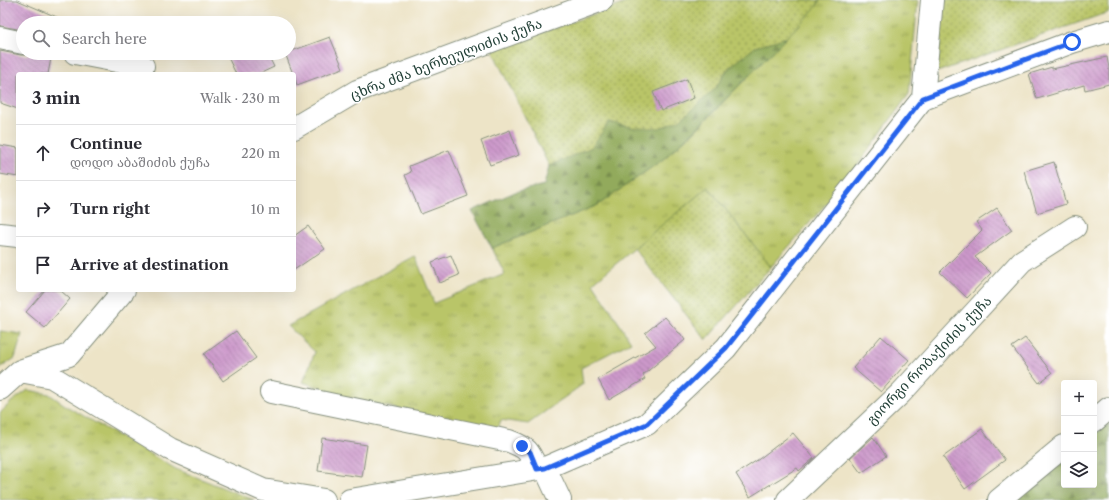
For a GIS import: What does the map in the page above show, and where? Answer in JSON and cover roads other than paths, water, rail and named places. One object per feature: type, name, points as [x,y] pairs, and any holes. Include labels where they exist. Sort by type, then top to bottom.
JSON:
[{"type":"street","name":"ცხრა ძმა ხერხეულიძის ქუჩა","points":[[296,127],[357,91],[602,0]]},
{"type":"street","points":[[923,98],[932,0]]},
{"type":"street","points":[[350,500],[397,497],[541,468],[647,424],[726,348],[923,98],[1072,42],[1109,31]]},
{"type":"street","points":[[0,38],[16,41]]},
{"type":"street","points":[[112,60],[143,66]]},
{"type":"street","name":"გიორგი რობაქიძის ქუჩა","points":[[788,500],[901,393],[1022,261],[1075,227]]},
{"type":"street","points":[[0,234],[16,236]]},
{"type":"street","points":[[0,390],[20,371],[70,355],[122,292]]},
{"type":"street","points":[[20,371],[52,377],[170,449],[264,490],[324,500]]},
{"type":"street","points":[[271,392],[510,441],[522,446],[530,452],[560,500]]},
{"type":"street","points":[[1097,418],[1109,408]]},
{"type":"street","points":[[999,500],[1061,448]]}]
